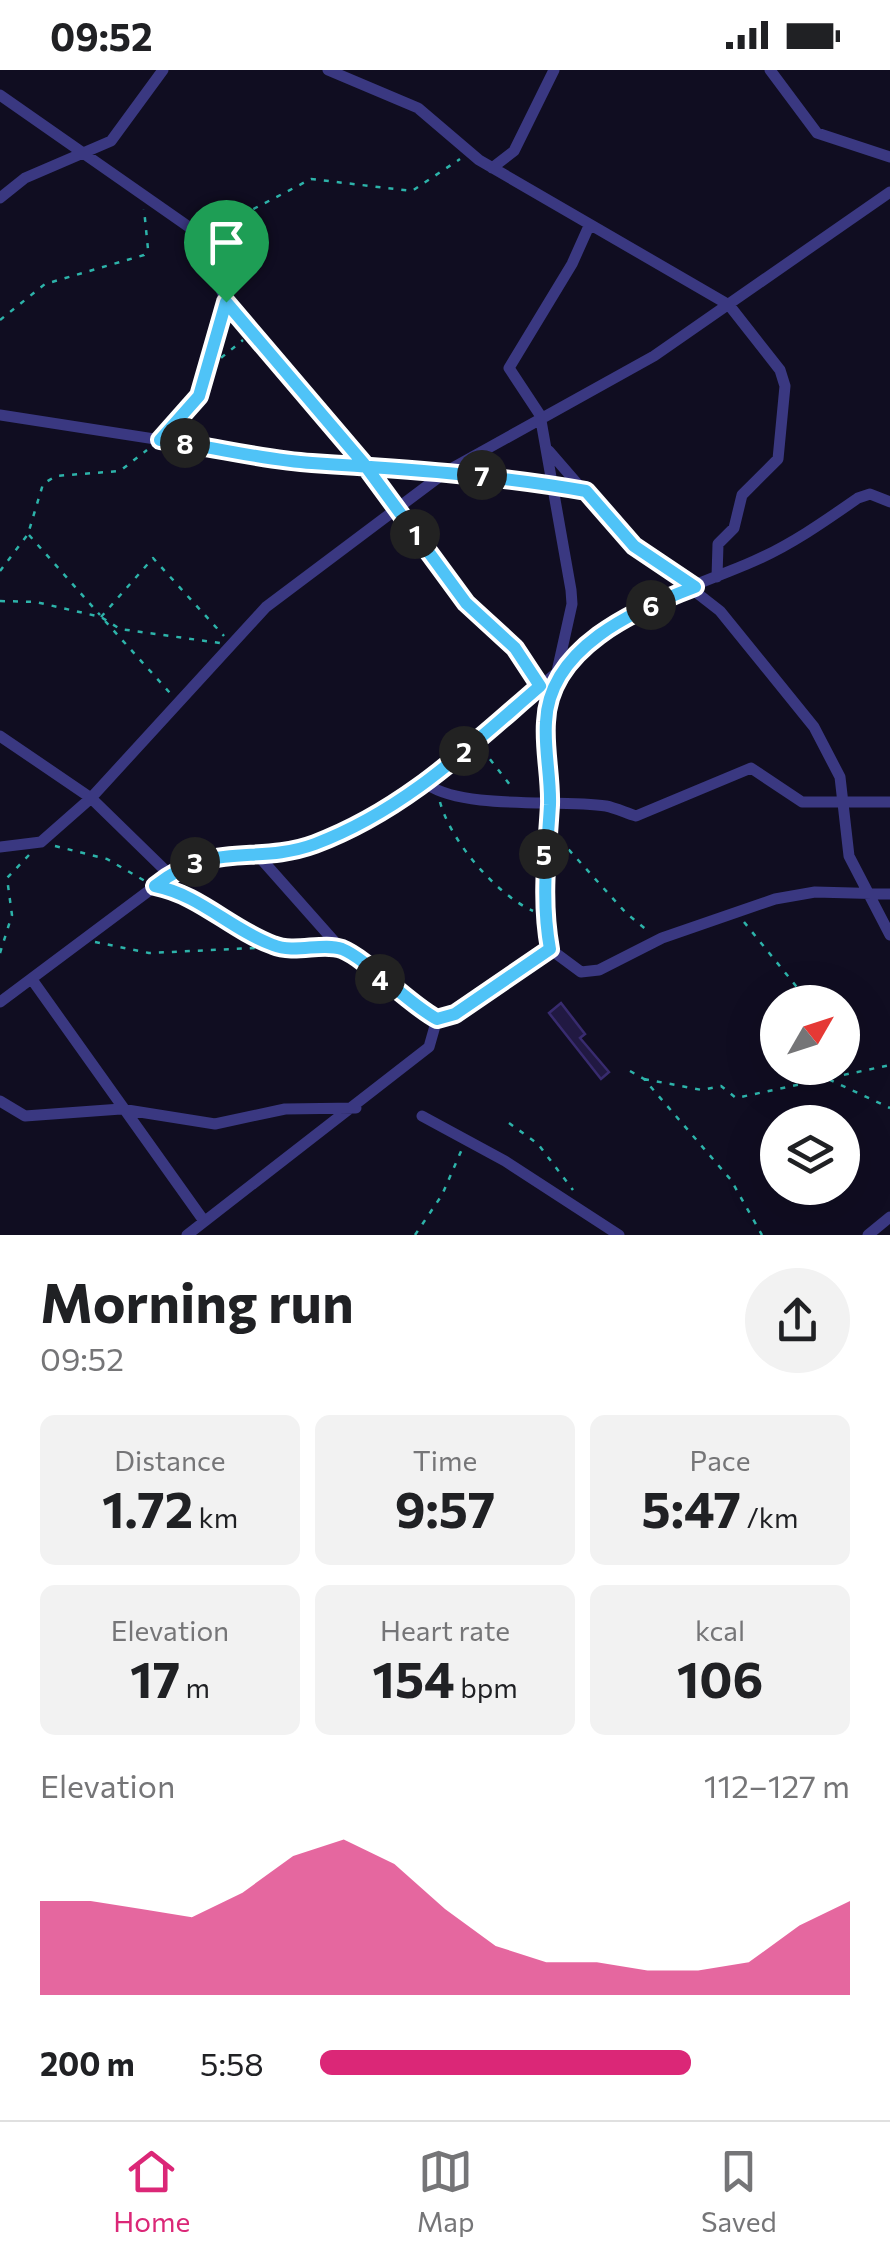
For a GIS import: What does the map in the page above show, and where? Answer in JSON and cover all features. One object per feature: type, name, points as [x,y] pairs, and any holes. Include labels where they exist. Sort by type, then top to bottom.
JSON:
[{"type":"street","points":[[0,198],[25,178],[86,152],[119,132],[163,70]]},
{"type":"street","points":[[328,70],[418,108],[492,168],[729,305],[780,370],[785,386],[778,459],[742,495],[734,528],[718,544],[717,577]]},
{"type":"street","points":[[492,168],[514,151],[554,70]]},
{"type":"street","points":[[770,70],[817,133],[890,156]]},
{"type":"street","points":[[0,95],[86,152],[206,243],[226,302],[364,464],[466,603],[515,648],[540,686]]},
{"type":"street","points":[[0,847],[41,842],[91,798],[266,607],[447,470],[540,415],[654,356],[890,192]]},
{"type":"street","points":[[589,226],[572,264],[510,365],[511,374],[540,415],[549,450],[572,604],[546,720],[550,805],[544,915],[550,949],[581,972],[599,970],[662,938],[774,898],[816,892],[890,894]]},
{"type":"street","points":[[0,414],[309,463],[447,470],[586,491]]},
{"type":"street","points":[[549,450],[634,546],[695,587],[733,624],[814,726],[840,777],[848,856],[890,934]]},
{"type":"street","points":[[0,1002],[33,982],[170,875],[210,856],[318,843],[432,788],[475,740],[635,612],[789,542],[858,498],[870,494],[890,502]]},
{"type":"street","points":[[0,736],[91,798],[170,875]]},
{"type":"street","points":[[432,788],[550,805],[603,806],[636,816],[751,768],[802,802],[890,802]]},
{"type":"street","points":[[255,852],[342,949],[437,1019]]},
{"type":"street","points":[[437,1019],[455,1014],[550,949]]},
{"type":"street","points":[[33,982],[106,1078],[120,1110],[204,1221]]},
{"type":"street","points":[[187,1235],[430,1047],[437,1019]]},
{"type":"street","points":[[0,1101],[26,1116],[120,1110],[215,1124],[285,1110],[356,1108]]},
{"type":"street","points":[[422,1116],[619,1235]]},
{"type":"street","points":[[868,1235],[890,1217]]},
{"type":"path","points":[[206,243],[240,216],[311,179],[412,191],[470,152]]},
{"type":"path","points":[[0,320],[45,284],[144,255],[147,231],[141,193]]},
{"type":"path","points":[[0,571],[28,534],[44,484],[56,476],[120,471],[160,440],[199,396],[211,366],[226,302]]},
{"type":"path","points":[[211,366],[252,332]]},
{"type":"path","points":[[28,534],[177,702]]},
{"type":"path","points":[[101,617],[153,558],[232,644]]},
{"type":"path","points":[[0,601],[36,602],[101,617],[120,629],[232,644]]},
{"type":"path","points":[[475,740],[524,802]]},
{"type":"path","points":[[432,788],[451,825],[492,879],[513,901],[544,915]]},
{"type":"path","points":[[546,825],[626,914],[662,938]]},
{"type":"path","points":[[0,953],[12,915],[7,878],[41,842],[107,859],[155,886],[180,892],[237,930],[278,947]]},
{"type":"path","points":[[737,913],[794,985]]},
{"type":"path","points":[[86,940],[149,953],[278,947],[342,949]]},
{"type":"path","points":[[860,1072],[890,1065]]},
{"type":"path","points":[[630,1072],[644,1079],[702,1090],[721,1086],[736,1098],[799,1085]]},
{"type":"path","points":[[644,1079],[731,1180],[762,1235]]},
{"type":"path","points":[[841,1085],[890,1108]]},
{"type":"path","points":[[509,1123],[538,1144],[576,1196]]},
{"type":"path","points":[[415,1235],[442,1195],[465,1140]]},
{"type":"building","points":[[561,1003],[585,1034],[580,1038],[609,1072],[601,1079],[549,1013]]},
{"type":"route","points":[[226,302],[211,366],[199,396],[160,440],[309,463],[364,464],[447,470],[586,491],[634,546],[695,587],[635,612],[558,672],[546,720],[550,805],[544,915],[550,949],[455,1014],[437,1019],[418,1010],[342,949],[278,947],[237,930],[180,892],[155,886],[210,856],[304,848],[383,813],[428,785],[540,686],[530,666],[466,603],[364,464],[226,302]]}]
